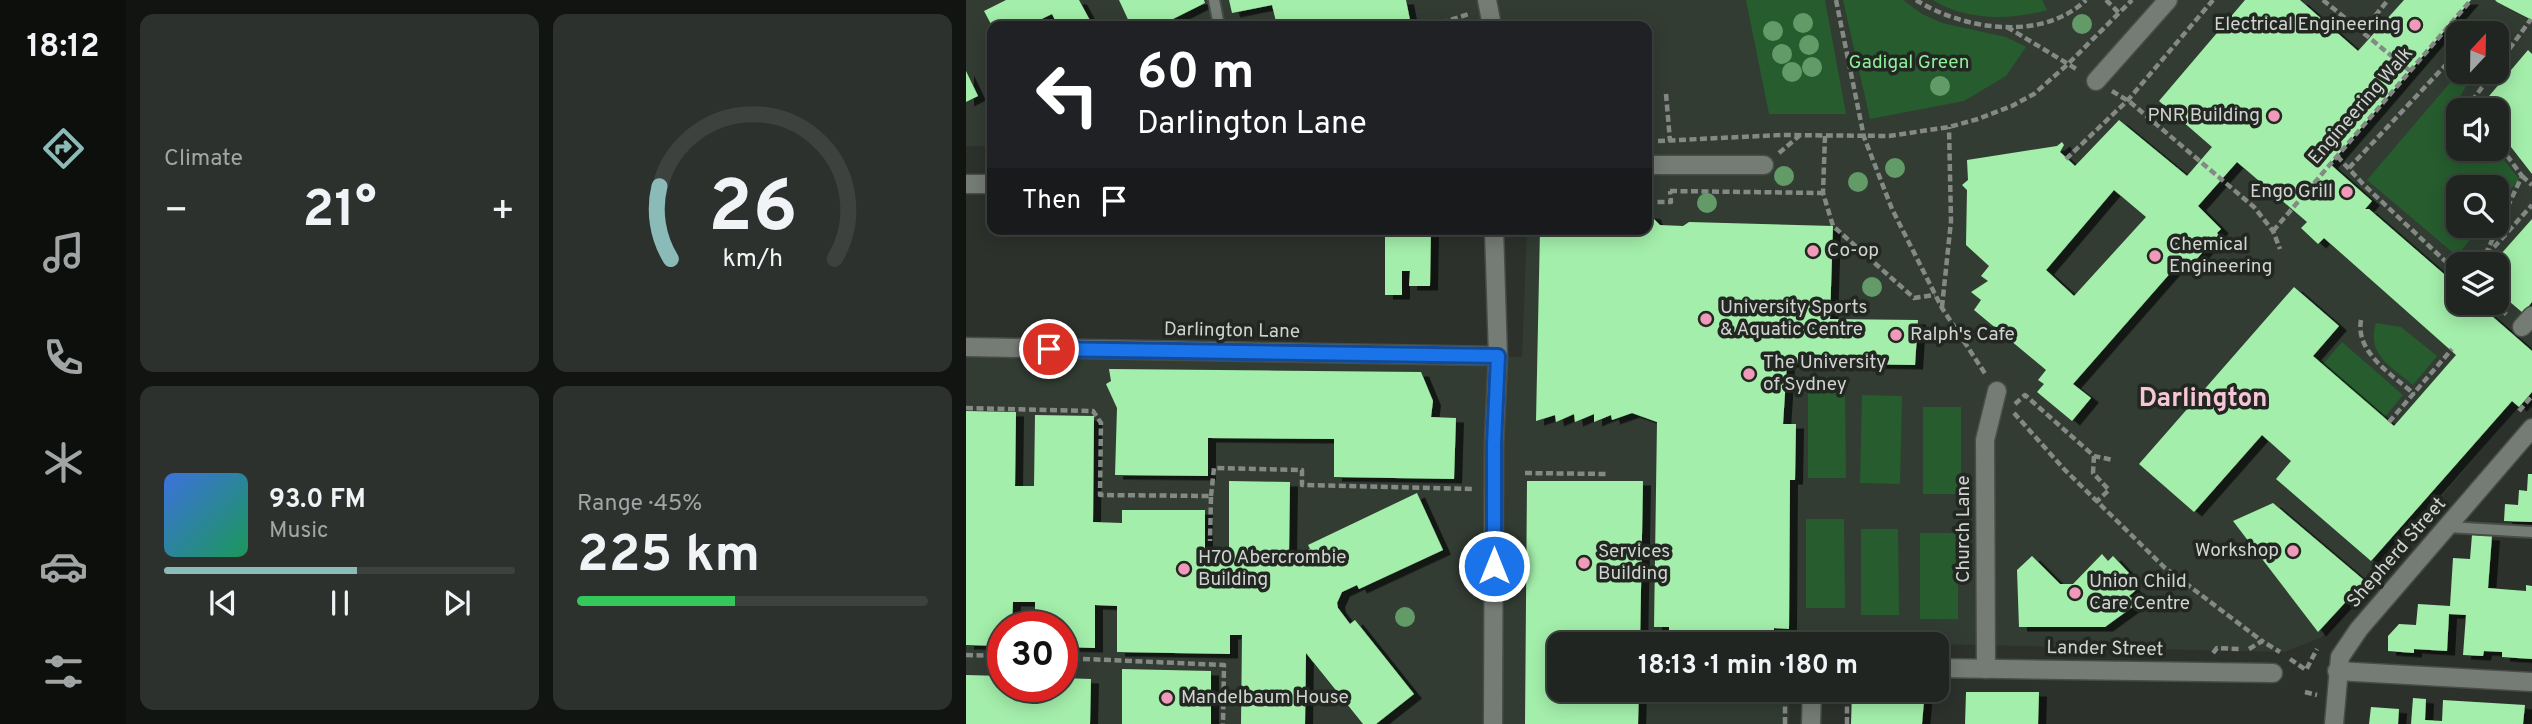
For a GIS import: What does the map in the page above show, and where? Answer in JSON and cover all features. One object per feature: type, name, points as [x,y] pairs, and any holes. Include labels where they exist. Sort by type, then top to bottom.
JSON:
[{"type":"street","points":[[1487,0],[1489,21]]},
{"type":"street","points":[[2096,81],[2168,0]]},
{"type":"street","points":[[1652,165],[1764,164]]},
{"type":"street","points":[[966,184],[987,184]]},
{"type":"street","points":[[1493,724],[1494,444],[1498,356],[1494,235]]},
{"type":"street","name":"Darlington Lane","points":[[966,347],[1498,356]]},
{"type":"street","name":"Church Lane","points":[[1986,669],[1985,440],[1997,391]]},
{"type":"street","name":"Shepherd Street","points":[[2334,724],[2340,656],[2356,633],[2532,428]]},
{"type":"street","name":"Lander Street","points":[[1949,668],[2273,673]]},
{"type":"street","points":[[2337,671],[2532,682]]},
{"type":"street","points":[[1811,724],[1812,702]]},
{"type":"lane","points":[[1214,0],[1218,21]]},
{"type":"lane","points":[[2448,527],[2532,532]]},
{"type":"path","points":[[1836,0],[1864,137],[1892,209],[1942,308],[1997,391],[2096,502],[2164,567],[2262,641]]},
{"type":"path","points":[[1916,0],[1937,13],[1992,27],[2043,23],[2070,14],[2086,0]]},
{"type":"path","points":[[2106,0],[2120,14]]},
{"type":"path","points":[[1655,141],[1781,135],[1889,136],[1949,127],[2012,106],[2034,94],[2132,0]]},
{"type":"path","points":[[2066,159],[2128,100],[2213,0]]},
{"type":"path","points":[[2323,0],[2410,71]]},
{"type":"path","points":[[2362,32],[2388,0]]},
{"type":"path","name":"Engineering Walk","points":[[2273,231],[2471,0]]},
{"type":"path","points":[[1447,21],[1470,14]]},
{"type":"path","points":[[2510,49],[2532,19]]},
{"type":"path","points":[[2007,27],[2128,100],[2254,207],[2273,231],[2280,249]]},
{"type":"path","points":[[2348,168],[2446,65]]},
{"type":"path","points":[[1666,94],[1670,141]]},
{"type":"path","points":[[1942,308],[1951,221],[1949,127]]},
{"type":"path","points":[[1825,136],[1823,193],[1833,226],[1913,298],[1935,295]]},
{"type":"path","points":[[2337,156],[2364,186],[2446,262]]},
{"type":"path","points":[[2509,158],[2532,185]]},
{"type":"path","points":[[2486,252],[2522,176]]},
{"type":"path","points":[[1670,191],[1823,193]]},
{"type":"path","points":[[2490,252],[2532,205]]},
{"type":"path","points":[[2361,320],[2360,327],[2366,350],[2414,394]]},
{"type":"path","points":[[2389,422],[2452,349]]},
{"type":"path","points":[[2025,395],[2094,456],[2113,460]]},
{"type":"path","points":[[966,408],[1093,411],[1101,423],[1100,495],[1211,496]]},
{"type":"path","points":[[2094,456],[2093,473],[2109,490],[2096,502]]},
{"type":"path","points":[[1210,541],[1214,468],[1302,470],[1301,485],[1463,489]]},
{"type":"path","points":[[1525,473],[1608,474]]},
{"type":"path","points":[[2290,659],[2306,670],[2317,649]]},
{"type":"path","points":[[966,655],[987,656]]},
{"type":"path","points":[[1078,659],[1223,665],[1223,724]]},
{"type":"path","points":[[1784,724],[1785,702]]},
{"type":"path","points":[[1847,702],[1847,724]]},
{"type":"shaded area","name":"The University of Sydney","points":[[966,0],[2532,0],[2532,391],[2322,637],[2285,652],[1949,644],[1949,632],[1547,632],[1547,702],[1790,702],[1789,724],[966,724],[966,357],[1522,357],[1527,235],[1652,235],[1652,21],[987,21],[987,146],[966,146]]},
{"type":"green space","points":[[1746,0],[1825,0],[1846,114],[1769,114]]},
{"type":"green space","name":"Gadigal Green","points":[[1843,0],[1903,0],[1922,14],[1942,23],[2006,37],[2026,47],[2006,76],[1964,101],[1870,119]]},
{"type":"green space","name":"Gadigal Green","points":[[1933,0],[2042,0],[2047,10],[2019,16],[1989,17],[1960,12]]},
{"type":"green space","points":[[2449,84],[2467,84],[2459,98],[2446,98],[2446,161],[2505,161],[2519,179],[2509,191],[2509,175],[2446,175],[2446,238],[2471,238],[2460,252],[2452,252],[2367,180]]},
{"type":"green space","points":[[2376,323],[2401,327],[2437,356],[2413,385],[2382,359],[2374,344]]},
{"type":"green space","points":[[2342,342],[2403,395],[2384,418],[2323,364]]},
{"type":"green space","points":[[1808,392],[1845,392],[1846,478],[1808,478]]},
{"type":"green space","points":[[1862,395],[1902,396],[1900,484],[1860,483]]},
{"type":"green space","points":[[1923,407],[1961,407],[1961,494],[1923,494]]},
{"type":"green space","points":[[1806,519],[1844,519],[1845,608],[1806,608]]},
{"type":"green space","points":[[1861,529],[1898,529],[1899,615],[1861,615]]},
{"type":"green space","points":[[1920,533],[1958,533],[1958,619],[1920,619]]},
{"type":"building","points":[[1006,0],[1079,0],[1090,21],[1056,21],[1052,14],[1037,21],[989,21],[984,11]]},
{"type":"building","points":[[1119,0],[1204,0],[1205,3],[1169,21],[1129,21]]},
{"type":"building","points":[[1229,0],[1406,0],[1410,21],[1276,21],[1272,5],[1232,13]]},
{"type":"building","points":[[2245,0],[2300,0],[2358,51],[2404,0],[2471,0],[2453,21],[2446,21],[2446,29],[2330,164],[2372,201],[2365,209],[2369,209],[2446,276],[2446,315],[2491,315],[2532,351],[2532,392],[2519,407],[2512,401],[2371,561],[2276,479],[2291,461],[2262,435],[2194,512],[2139,464],[2294,287],[2339,326],[2313,356],[2394,426],[2456,355],[2324,238],[2318,244],[2301,228],[2307,222],[2237,162],[2198,206],[2221,229],[2217,233],[2220,237],[2212,249],[2208,246],[2188,269],[2180,262],[2073,384],[2091,398],[2072,421],[2037,392],[2044,384],[2038,380],[2046,370],[1974,310],[1981,300],[1971,292],[1988,281],[1981,276],[1989,266],[1966,245],[1967,190],[1962,185],[1968,180],[1967,160],[2057,146],[2062,142],[2064,145],[2060,152],[2075,166],[2119,120],[2187,176],[2212,147],[2159,101]],"holes":[[[2114,190],[2146,217],[2074,296],[2046,270]]]},
{"type":"building","points":[[2495,0],[2532,0],[2532,20],[2497,2]]},
{"type":"building","points":[[2528,50],[2532,54],[2532,174],[2509,144],[2509,98],[2487,98],[2499,84],[2510,84],[2510,71]]},
{"type":"building","points":[[966,71],[978,96],[966,102]]},
{"type":"building","name":"University Sports & Aquatic Centre","points":[[1652,215],[1660,225],[1683,226],[1689,222],[1833,226],[1830,319],[1918,320],[1915,365],[1787,363],[1783,424],[1796,424],[1795,480],[1790,480],[1789,629],[1774,628],[1774,632],[1669,632],[1669,627],[1654,627],[1657,422],[1632,413],[1612,420],[1611,415],[1594,422],[1594,414],[1575,422],[1574,414],[1556,422],[1555,415],[1536,421],[1540,235],[1652,235]]},
{"type":"building","points":[[2532,219],[2532,302],[2523,313],[2509,301],[2509,252],[2503,252]]},
{"type":"building","points":[[1385,235],[1431,235],[1430,286],[1409,286],[1410,271],[1402,271],[1402,295],[1385,295]]},
{"type":"building","points":[[1109,369],[1421,372],[1433,401],[1431,417],[1456,418],[1454,479],[1334,477],[1334,439],[1208,438],[1208,476],[1115,475],[1117,408],[1106,384],[1111,381]]},
{"type":"building","name":"H70 Abercrombie Building","points":[[966,411],[1016,412],[1015,486],[1034,486],[1035,415],[1094,416],[1093,522],[1122,523],[1122,510],[1205,510],[1205,551],[1229,552],[1229,481],[1290,482],[1289,553],[1301,553],[1310,549],[1308,545],[1417,493],[1443,550],[1359,589],[1357,585],[1342,592],[1337,603],[1350,624],[1355,620],[1414,694],[1376,724],[1363,724],[1306,653],[1305,724],[1241,724],[1242,635],[1230,635],[1230,654],[1117,652],[1117,606],[1095,605],[1095,648],[1078,647],[1078,611],[1035,611],[1035,602],[1013,602],[1013,611],[987,611],[987,646],[966,645]]},
{"type":"building","points":[[2528,474],[2532,474],[2532,522],[2504,521],[2505,504],[2518,505],[2519,490],[2527,491]]},
{"type":"building","name":"Services Building","points":[[1527,481],[1643,481],[1640,632],[1547,632],[1547,702],[1639,702],[1638,724],[1525,724]]},
{"type":"building","name":"Workshop","points":[[2273,503],[2365,581],[2318,632],[2233,521]]},
{"type":"building","points":[[2472,535],[2492,536],[2488,588],[2526,591],[2526,585],[2532,586],[2532,659],[2502,657],[2502,652],[2484,651],[2483,656],[2463,655],[2466,615],[2449,614],[2447,651],[2388,651],[2388,636],[2399,624],[2416,625],[2418,604],[2450,606],[2453,558],[2470,559]]},
{"type":"building","name":"Union Child Care Centre","points":[[2102,554],[2108,561],[2113,556],[2129,573],[2124,579],[2136,590],[2129,596],[2138,603],[2105,627],[2019,627],[2017,570],[2032,556],[2060,584],[2073,584]]},
{"type":"building","name":"Mandelbaum House","points":[[1122,669],[1211,671],[1211,724],[1122,724]]},
{"type":"building","points":[[966,675],[987,676],[987,702],[1078,702],[1078,679],[1091,679],[1090,724],[966,724]]},
{"type":"building","points":[[1966,692],[2039,692],[2038,724],[1965,724]]},
{"type":"building","points":[[2413,698],[2426,699],[2425,720],[2442,721],[2443,700],[2525,705],[2523,724],[2411,724]]},
{"type":"building","points":[[1852,702],[1924,702],[1922,724],[1851,724]]},
{"type":"building","points":[[2371,707],[2399,709],[2398,724],[2369,724]]},
{"type":"place","name":"Electrical Engineering","points":[[2415,25]]},
{"type":"place","name":"PNR Building","points":[[2274,116]]},
{"type":"place","name":"Engo Grill","points":[[2347,192]]},
{"type":"place","name":"Co-op","points":[[1813,251]]},
{"type":"place","name":"Chemical Engineering","points":[[2155,256]]},
{"type":"place","name":"University Sports & Aquatic Centre","points":[[1706,319]]},
{"type":"place","name":"Ralph's Cafe","points":[[1896,335]]},
{"type":"place","name":"The University of Sydney","points":[[1749,374]]},
{"type":"place","name":"Workshop","points":[[2293,551]]},
{"type":"place","name":"Services Building","points":[[1584,563]]},
{"type":"place","name":"H70 Abercrombie Building","points":[[1184,569]]},
{"type":"place","name":"Union Child Care Centre","points":[[2075,593]]},
{"type":"place","name":"Mandelbaum House","points":[[1167,698]]},
{"type":"district","name":"Darlington","points":[[2203,399]]},
{"type":"route","points":[[1049,349],[1498,356],[1494,444],[1494,566]]}]
